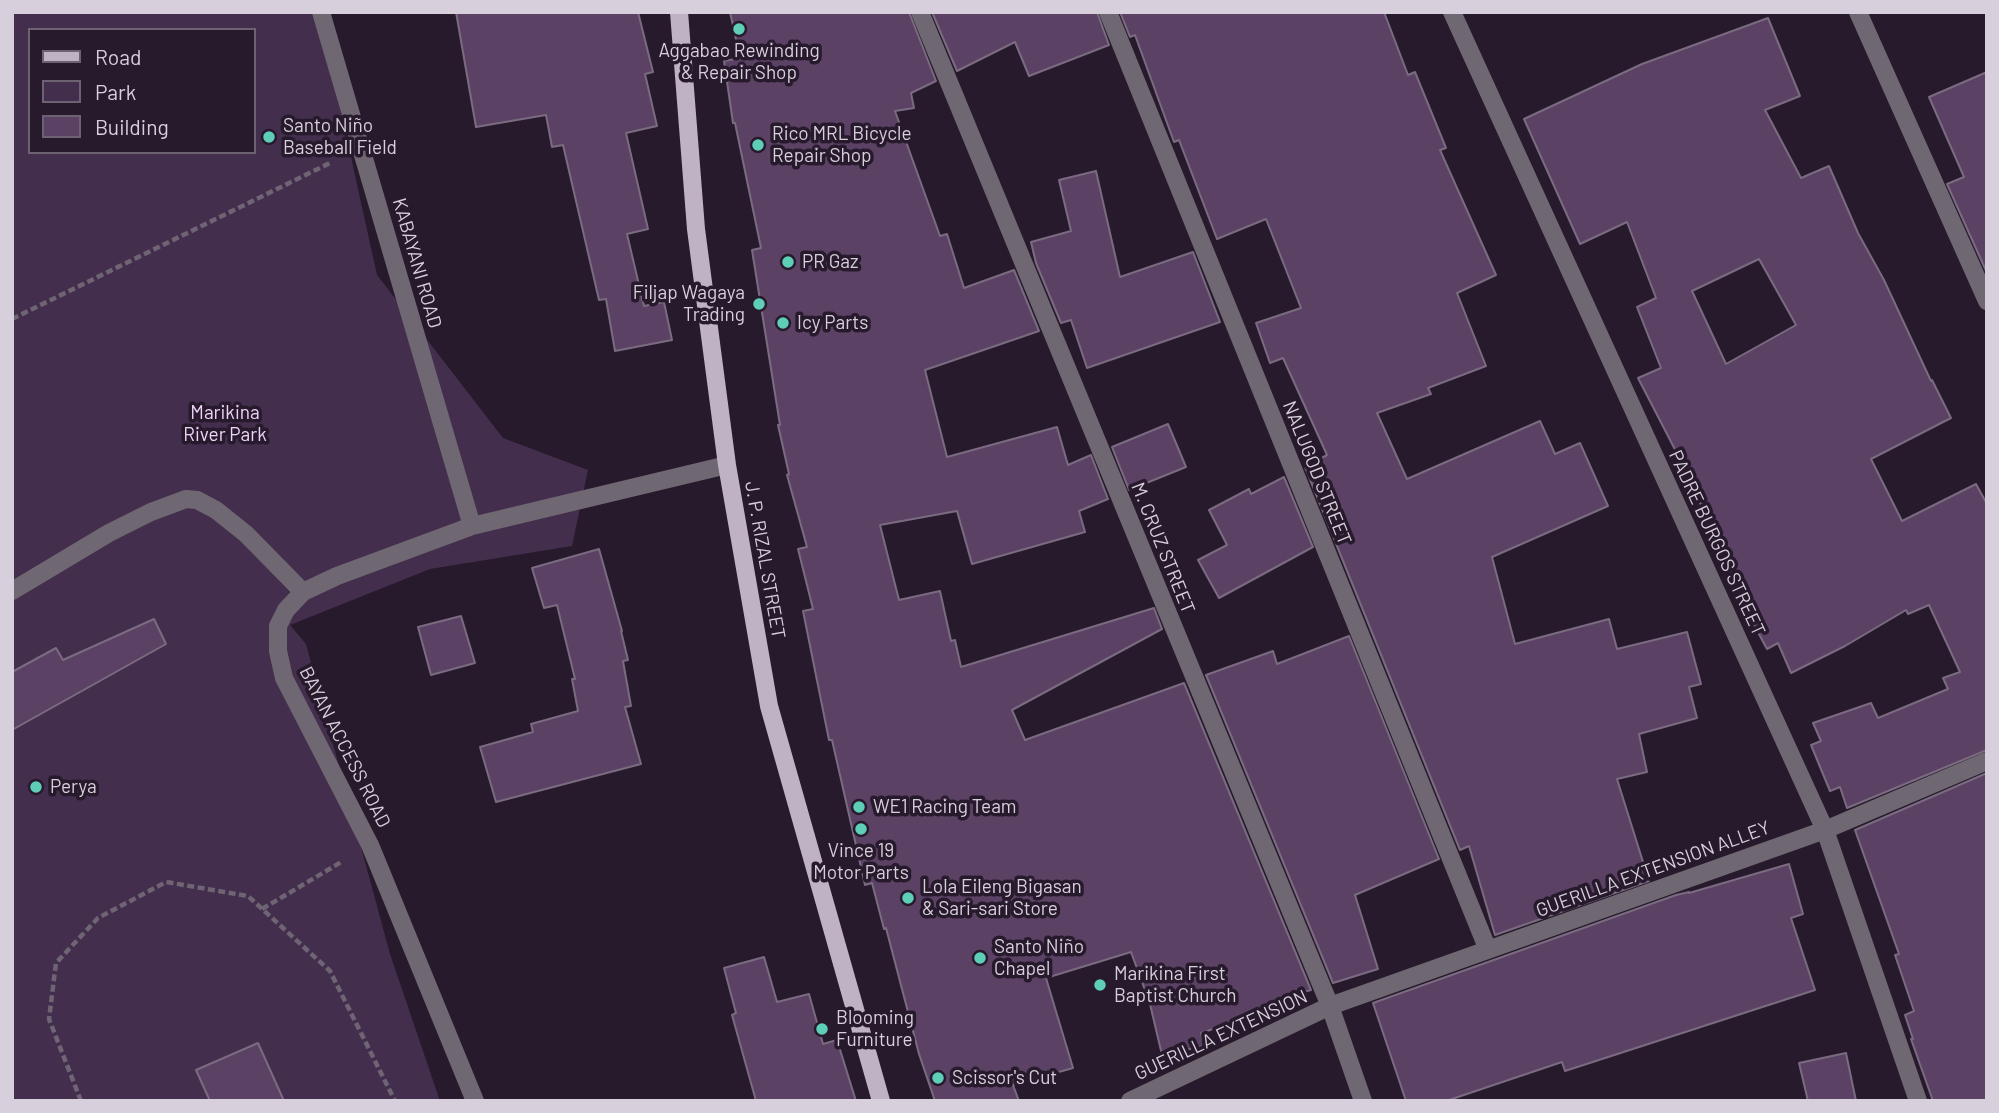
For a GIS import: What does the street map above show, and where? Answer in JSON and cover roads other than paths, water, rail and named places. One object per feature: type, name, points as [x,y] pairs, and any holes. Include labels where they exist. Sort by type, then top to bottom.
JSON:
[{"type":"main road","name":"J. P. RIZAL STREET","points":[[679,12],[696,229],[727,465],[769,706],[881,1101]]},
{"type":"street","name":"KABAYANI ROAD","points":[[321,12],[472,526]]},
{"type":"street","name":"M. CRUZ STREET","points":[[920,12],[1330,1006],[1363,1101]]},
{"type":"street","name":"NALUGOD STREET","points":[[1108,12],[1488,950]]},
{"type":"street","name":"PADRE BURGOS STREET","points":[[1452,12],[1825,830],[1918,1101]]},
{"type":"street","points":[[1858,12],[1987,301]]},
{"type":"street","name":"BAYAN ACCESS ROAD","points":[[475,1101],[370,845],[284,678],[278,650],[278,626],[286,610],[303,592],[337,576],[472,526],[727,465]]},
{"type":"street","points":[[12,591],[109,533],[151,512],[186,499],[197,500],[216,510],[246,534],[303,592]]},
{"type":"street","name":"GUERILLA EXTENSION ALLEY","points":[[1330,1006],[1825,830],[1987,761]]},
{"type":"street","name":"GUERILLA EXTENSION","points":[[1130,1101],[1330,1006]]},
{"type":"place","name":"Aggabao Rewinding & Repair Shop","points":[[739,29]]},
{"type":"place","name":"Santo Niño Baseball Field","points":[[269,137]]},
{"type":"place","name":"Rico MRL Bicycle Repair Shop","points":[[758,145]]},
{"type":"place","name":"PR Gaz","points":[[788,262]]},
{"type":"place","name":"Filjap Wagaya Trading","points":[[759,304]]},
{"type":"place","name":"Icy Parts","points":[[783,323]]},
{"type":"place","name":"Perya","points":[[36,787]]},
{"type":"place","name":"WE1 Racing Team","points":[[859,807]]},
{"type":"place","name":"Vince 19 Motor Parts","points":[[861,829]]},
{"type":"place","name":"Lola Eileng Bigasan & Sari-sari Store","points":[[908,898]]},
{"type":"place","name":"Santo Niño Chapel","points":[[980,958]]},
{"type":"place","name":"Marikina First Baptist Church","points":[[1100,985]]},
{"type":"place","name":"Blooming Furniture","points":[[822,1029]]},
{"type":"place","name":"Scissor's Cut","points":[[938,1078]]},
{"type":"park label","name":"Marikina River Park","points":[[225,424]]}]
